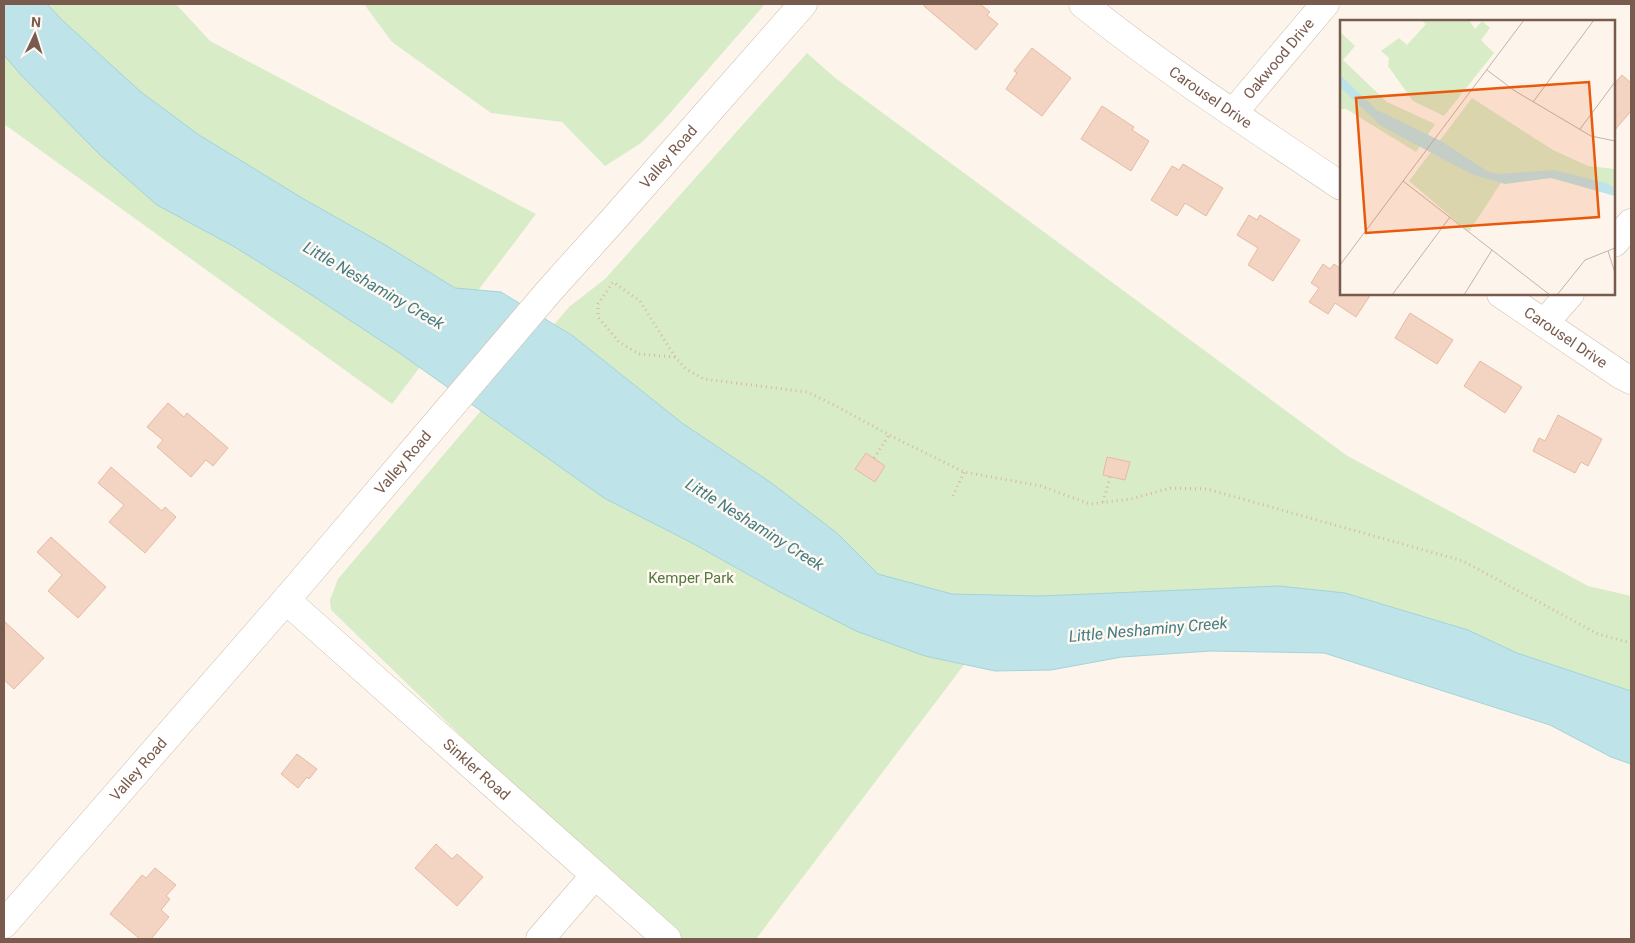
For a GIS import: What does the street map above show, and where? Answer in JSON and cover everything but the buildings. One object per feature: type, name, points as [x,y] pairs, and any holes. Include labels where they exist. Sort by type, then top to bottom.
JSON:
[{"type":"street","name":"Valley Road","points":[[4,924],[286,600],[550,290],[614,220],[803,4]]},
{"type":"street","name":"Carousel Drive","points":[[1083,4],[1113,28],[1233,113],[1340,185]]},
{"type":"street","name":"Oakwood Drive","points":[[1233,113],[1325,4]]},
{"type":"street","points":[[1615,243],[1631,223]]},
{"type":"street","name":"Carousel Drive","points":[[1501,295],[1631,380]]},
{"type":"street","points":[[1544,324],[1569,295]]},
{"type":"street","name":"Sinkler Road","points":[[286,600],[667,939]]},
{"type":"street","points":[[540,939],[595,875]]},
{"type":"path","points":[[674,357],[639,354],[619,342],[598,317],[598,304],[613,282],[640,301],[674,357],[686,369],[704,379],[806,392],[832,404],[889,436],[964,472],[1041,486],[1090,504],[1131,499],[1172,488],[1207,489],[1464,561],[1598,634],[1631,642]]},
{"type":"path","points":[[874,458],[889,436]]},
{"type":"path","points":[[953,496],[964,472]]},
{"type":"path","points":[[1103,502],[1110,477]]},
{"type":"green space","points":[[4,4],[176,4],[210,41],[536,214],[392,404],[4,124]]},
{"type":"green space","points":[[364,4],[765,4],[664,120],[641,143],[605,166],[562,122],[491,113],[392,42]]},
{"type":"green space","name":"Kemper Park","points":[[807,53],[834,77],[1346,455],[1588,586],[1631,596],[1631,743],[1303,635],[976,649],[756,939],[671,939],[331,610],[330,600],[338,579],[569,307],[605,279]]},
{"type":"water","name":"Little Neshaminy Creek","points":[[4,4],[47,4],[141,92],[199,135],[455,288],[501,292],[573,336],[682,423],[770,482],[837,533],[878,574],[952,594],[1040,596],[1279,586],[1345,593],[1468,630],[1517,653],[1631,691],[1631,764],[1611,757],[1550,725],[1324,653],[1211,651],[1122,657],[1051,670],[995,671],[925,656],[856,631],[604,498],[395,350],[307,292],[233,246],[157,205],[99,154],[21,75],[4,55]]}]
